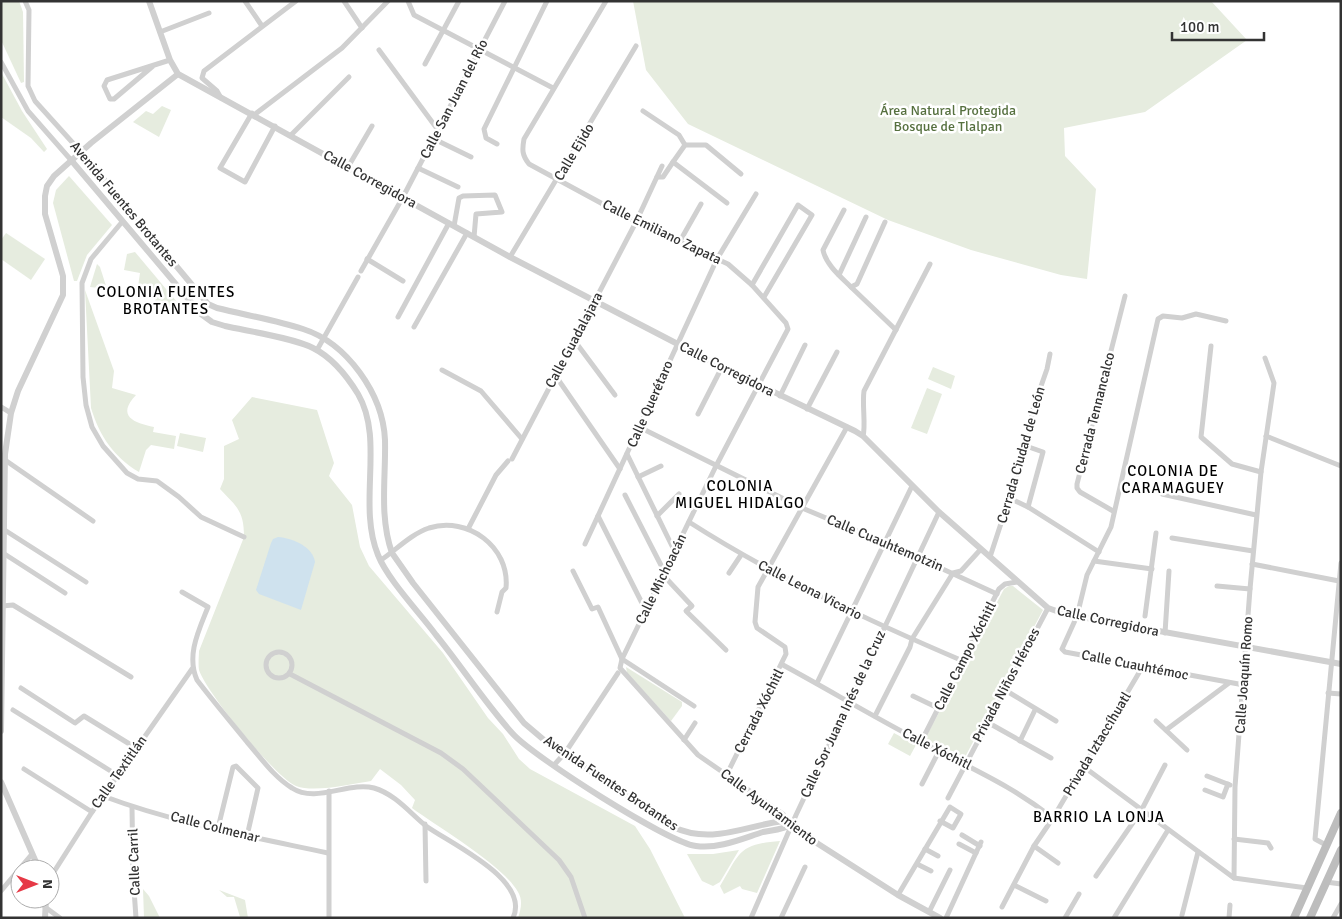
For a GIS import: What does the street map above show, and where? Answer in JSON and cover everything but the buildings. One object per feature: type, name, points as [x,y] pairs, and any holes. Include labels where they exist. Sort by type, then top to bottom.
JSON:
[{"type":"main road","points":[[1294,918],[1341,813]]},
{"type":"main road","points":[[1310,918],[1341,850]]},
{"type":"street","name":"Avenida Fuentes Brotantes","points":[[25,1],[29,10],[26,52],[28,86],[36,101],[208,304],[217,308],[303,329],[324,339],[360,373],[380,412],[385,438],[384,527],[392,553],[413,583],[514,712],[534,732],[565,754],[667,823],[685,832],[706,836],[777,822],[792,824]]},
{"type":"street","points":[[1,731],[4,455],[10,413],[18,391],[63,295],[63,276],[43,204],[48,186],[54,176],[71,160],[178,74],[170,60],[149,1]]},
{"type":"street","points":[[245,1],[262,26]]},
{"type":"street","points":[[221,98],[217,91],[202,78],[202,74],[289,3],[296,1]]},
{"type":"street","points":[[344,1],[362,28]]},
{"type":"street","points":[[275,126],[245,182],[220,168],[253,114],[342,48],[388,1]]},
{"type":"street","points":[[408,1],[414,15],[553,88],[606,1]]},
{"type":"street","points":[[425,64],[460,1]]},
{"type":"street","name":"Calle San Juan del Río","points":[[317,350],[403,197],[505,1]]},
{"type":"street","points":[[497,144],[486,138],[484,129],[547,1]]},
{"type":"street","points":[[160,32],[209,13]]},
{"type":"street","name":"Calle Ejido","points":[[510,257],[558,180],[636,46]]},
{"type":"street","points":[[379,50],[438,130]]},
{"type":"street","points":[[153,66],[114,99],[110,99],[105,82],[170,60]]},
{"type":"street","name":"Avenida Fuentes Brotantes","points":[[1,62],[28,110],[201,314],[212,322],[307,345],[317,350],[342,372],[358,394],[364,407],[370,436],[369,518],[372,535],[381,560],[514,734],[554,766],[661,832],[684,843],[713,846],[785,828],[792,824]]},
{"type":"street","name":"Calle Corregidora","points":[[178,74],[594,302],[863,436],[939,512],[1048,608],[1077,616],[1341,664]]},
{"type":"street","points":[[291,135],[350,77]]},
{"type":"street","name":"Calle Emiliano Zapata","points":[[553,88],[524,139],[522,150],[530,164],[636,222],[728,264],[764,297],[786,323],[787,332]]},
{"type":"street","points":[[643,111],[679,135],[685,145]]},
{"type":"street","points":[[348,167],[372,126]]},
{"type":"street","points":[[434,139],[471,158]]},
{"type":"street","points":[[657,177],[663,177],[685,145]]},
{"type":"street","points":[[685,145],[706,145],[742,174]]},
{"type":"street","points":[[673,162],[726,203]]},
{"type":"street","name":"Calle Guadalajara","points":[[468,529],[496,475],[510,460],[522,439],[636,222],[662,166]]},
{"type":"street","points":[[418,168],[458,187]]},
{"type":"street","name":"Calle Querétaro","points":[[585,544],[717,258],[756,194]]},
{"type":"street","points":[[398,317],[452,224],[459,198],[462,196],[495,195],[502,212],[476,214],[470,235],[414,326]]},
{"type":"street","points":[[680,241],[701,204]]},
{"type":"street","points":[[752,285],[798,205],[812,215],[764,297]]},
{"type":"street","points":[[844,210],[823,250],[824,256],[838,275],[896,330]]},
{"type":"street","points":[[838,275],[866,217]]},
{"type":"street","points":[[122,222],[91,259],[82,283],[83,376],[86,405],[92,427],[103,446],[127,473],[138,478],[157,481],[179,496],[200,516],[244,537]]},
{"type":"street","points":[[851,287],[857,284],[885,222]]},
{"type":"street","points":[[157,263],[167,256]]},
{"type":"street","points":[[367,259],[403,281]]},
{"type":"street","points":[[863,436],[862,407],[864,391],[930,264]]},
{"type":"street","name":"Cerrada Tennancalco","points":[[1113,511],[1080,492],[1077,484],[1125,296]]},
{"type":"street","points":[[1077,616],[1084,583],[1109,532],[1158,319],[1163,316],[1182,318],[1196,314],[1226,321]]},
{"type":"street","name":"Calle Michoacán","points":[[554,766],[565,754],[619,671],[622,660],[716,466],[787,332]]},
{"type":"street","points":[[574,340],[615,395]]},
{"type":"street","points":[[780,396],[805,345]]},
{"type":"street","points":[[1211,346],[1201,437],[1232,464],[1261,472]]},
{"type":"street","points":[[807,408],[837,352]]},
{"type":"street","name":"Cerrada Ciudad de León","points":[[990,557],[1026,446],[1033,409],[1047,369],[1050,354]]},
{"type":"street","name":"Calle Joaquín Romo","points":[[1234,878],[1236,787],[1253,551],[1261,472],[1274,383],[1265,358]]},
{"type":"street","points":[[698,414],[722,367]]},
{"type":"street","points":[[442,370],[481,391],[522,439]]},
{"type":"street","points":[[555,375],[620,470]]},
{"type":"street","points":[[1,407],[10,413]]},
{"type":"street","name":"Calle Cuauhtemotzin","points":[[639,427],[802,508],[886,543],[997,594]]},
{"type":"street","points":[[767,568],[847,427]]},
{"type":"street","points":[[1266,436],[1341,466]]},
{"type":"street","points":[[1026,446],[1043,452],[1028,507]]},
{"type":"street","points":[[627,454],[674,552]]},
{"type":"street","points":[[4,455],[93,521]]},
{"type":"street","points":[[638,477],[661,466]]},
{"type":"street","points":[[818,684],[912,486]]},
{"type":"street","points":[[657,516],[679,494]]},
{"type":"street","points":[[1162,494],[1256,515]]},
{"type":"street","points":[[625,495],[664,574],[692,606],[686,612],[726,650]]},
{"type":"street","points":[[1009,498],[1028,507],[1099,552]]},
{"type":"street","name":"Calle Sor Juana Inés de la Cruz","points":[[751,918],[849,700],[939,512]]},
{"type":"street","points":[[598,516],[646,611]]},
{"type":"street","name":"Calle Leona Vicario","points":[[689,522],[740,555],[852,611],[963,661]]},
{"type":"street","points":[[381,560],[414,536],[428,529],[450,526],[468,529],[490,543],[504,563],[506,588],[502,592],[497,612]]},
{"type":"street","points":[[3,529],[86,582]]},
{"type":"street","points":[[1145,616],[1156,533]]},
{"type":"street","points":[[1172,538],[1253,551]]},
{"type":"street","points":[[875,716],[910,647],[912,639],[953,573],[961,571],[981,549]]},
{"type":"street","points":[[3,553],[65,593]]},
{"type":"street","points":[[729,573],[740,555]]},
{"type":"street","points":[[1094,561],[1152,569]]},
{"type":"street","points":[[1252,564],[1339,581]]},
{"type":"street","points":[[1326,845],[1315,839],[1341,564]]},
{"type":"street","name":"Cerrada Xóchitl","points":[[727,774],[786,654],[785,647],[757,628],[755,622],[756,594],[767,568]]},
{"type":"street","points":[[573,570],[592,609],[598,606],[622,660],[694,706]]},
{"type":"street","points":[[1165,632],[1170,571]]},
{"type":"street","name":"Calle Campo Xóchitl","points":[[921,742],[997,594],[1006,584],[1017,582]]},
{"type":"street","points":[[1217,586],[1250,589]]},
{"type":"street","points":[[182,592],[208,607],[194,647],[192,669],[197,680],[270,770],[293,789],[307,793],[356,787],[373,788],[388,794],[425,824],[496,871],[515,896],[517,909],[513,918]]},
{"type":"street","points":[[2,606],[13,605],[131,677]]},
{"type":"street","name":"Privada Niños Héroes","points":[[948,798],[986,722],[1048,608]]},
{"type":"street","name":"Calle Cuauhtémoc","points":[[1077,616],[1063,646],[1065,652],[1244,685]]},
{"type":"street","points":[[277,652],[287,654],[292,663],[290,674],[281,679],[271,676],[266,667],[268,658],[277,652]]},
{"type":"street","name":"Calle Xóchitl","points":[[782,665],[849,700],[921,742],[965,763],[1024,796],[1052,818]]},
{"type":"street","name":"Privada Iztaccíhuatl","points":[[1002,907],[1034,846],[1084,767],[1143,666]]},
{"type":"street","name":"Calle Textitlán","points":[[60,862],[117,775],[192,669]]},
{"type":"street","name":"Calle Ayuntamiento","points":[[619,671],[698,755],[783,814],[798,831],[898,895],[940,918]]},
{"type":"street","points":[[290,674],[442,753],[463,769],[560,860],[571,877],[585,918]]},
{"type":"street","points":[[1166,730],[1229,683]]},
{"type":"street","points":[[21,688],[76,723],[84,716],[136,748]]},
{"type":"street","points":[[1004,690],[1056,721]]},
{"type":"street","points":[[1328,692],[1341,694]]},
{"type":"street","points":[[913,696],[938,708]]},
{"type":"street","points":[[13,710],[117,775]]},
{"type":"street","points":[[1020,741],[1035,710]]},
{"type":"street","points":[[1156,721],[1188,750]]},
{"type":"street","points":[[986,722],[1051,758]]},
{"type":"street","points":[[684,740],[695,723]]},
{"type":"street","points":[[922,784],[939,751]]},
{"type":"street","points":[[218,828],[235,766],[258,788],[247,836]]},
{"type":"street","points":[[1096,876],[1140,811],[1165,766]]},
{"type":"street","points":[[1084,767],[1140,811],[1234,878],[1307,888]]},
{"type":"street","points":[[24,769],[92,812]]},
{"type":"street","points":[[1207,776],[1236,787]]},
{"type":"street","points":[[1,782],[34,859]]},
{"type":"street","points":[[1205,790],[1223,797],[1228,784]]},
{"type":"street","points":[[329,791],[329,918]]},
{"type":"street","name":"Calle Colmenar","points":[[103,796],[132,807],[247,836],[328,853]]},
{"type":"street","name":"Calle Carril","points":[[132,807],[136,918]]},
{"type":"street","points":[[898,895],[940,821]]},
{"type":"street","points":[[661,832],[667,823]]},
{"type":"street","points":[[425,824],[426,881]]},
{"type":"street","points":[[1114,918],[1168,830]]},
{"type":"street","points":[[946,918],[981,844],[962,835]]},
{"type":"street","points":[[1234,839],[1268,843],[1271,848]]},
{"type":"street","points":[[959,844],[976,853]]},
{"type":"street","points":[[1034,846],[1058,863]]},
{"type":"street","points":[[925,848],[938,856]]},
{"type":"street","points":[[1182,915],[1198,852]]},
{"type":"street","points":[[1,891],[32,854]]},
{"type":"street","points":[[917,864],[931,871]]},
{"type":"street","points":[[781,918],[805,867]]},
{"type":"street","points":[[928,912],[950,870]]},
{"type":"street","points":[[1326,882],[1341,884]]},
{"type":"street","points":[[1014,885],[1046,901]]},
{"type":"street","points":[[1064,918],[1079,894]]},
{"type":"street","points":[[1333,918],[1341,904]]},
{"type":"street","points":[[1229,918],[1230,905]]},
{"type":"street","points":[[46,909],[60,918]]},
{"type":"green space","points":[[1,1],[19,1],[23,12],[24,82],[21,83],[1,40]]},
{"type":"green space","name":"Área Natural Protegida Bosque de Tlalpan","points":[[633,1],[1211,1],[1247,40],[1145,112],[1064,128],[1065,156],[1096,189],[1087,279],[1061,275],[971,250],[888,220],[688,124],[646,70]]},
{"type":"green space","points":[[1,72],[22,111],[47,149],[44,152],[31,138],[1,117]]},
{"type":"green space","points":[[162,106],[171,110],[159,137],[133,122],[146,111],[153,114]]},
{"type":"green space","points":[[69,176],[112,225],[87,255],[77,281],[74,281],[53,203],[56,190]]},
{"type":"green space","points":[[6,233],[45,259],[31,280],[1,259],[1,240]]},
{"type":"green space","points":[[135,252],[182,308],[174,311],[154,307],[157,290],[138,287],[140,273],[124,270],[127,254]]},
{"type":"green space","points":[[97,264],[100,267],[107,289],[90,287]]},
{"type":"green space","points":[[85,290],[114,371],[112,388],[136,395],[128,408],[130,417],[134,421],[154,427],[153,432],[176,436],[174,449],[151,445],[146,450],[139,472],[122,460],[109,445],[99,428],[91,408]]},
{"type":"green space","points":[[933,367],[955,376],[951,389],[928,379]]},
{"type":"green space","points":[[927,388],[942,394],[927,434],[911,428]]},
{"type":"green space","points":[[252,397],[317,410],[334,463],[329,476],[352,505],[360,547],[369,566],[443,653],[488,718],[503,734],[519,759],[530,769],[635,826],[650,849],[685,918],[518,918],[521,898],[510,881],[469,847],[412,808],[415,800],[401,785],[380,769],[371,781],[344,786],[304,788],[286,780],[258,752],[214,696],[199,670],[199,651],[244,537],[241,515],[231,500],[220,489],[224,479],[224,446],[239,439],[232,420]]},
{"type":"green space","points":[[180,433],[206,438],[203,452],[177,446]]},
{"type":"green space","points":[[1013,586],[1043,610],[964,759],[925,739],[1004,589]]},
{"type":"green space","points":[[626,667],[682,702],[682,706],[671,721],[627,673]]},
{"type":"green space","points":[[894,733],[916,745],[910,756],[888,744]]},
{"type":"green space","points":[[780,841],[757,893],[742,889],[740,886],[724,894],[720,886],[742,852],[766,842]]},
{"type":"green space","points":[[739,850],[720,882],[713,886],[702,881],[687,854],[713,854]]},
{"type":"green space","points":[[143,889],[149,896],[160,918],[144,918]]},
{"type":"green space","points":[[219,890],[245,900],[248,918],[239,918],[234,897],[227,897]]},
{"type":"water","points":[[278,537],[290,539],[301,544],[310,552],[315,562],[301,610],[259,594],[256,590],[271,543],[273,539]]},
{"type":"district","name":"COLONIA FUENTES BROTANTES","points":[[166,300]]},
{"type":"district","name":"COLONIA DE CARAMAGUEY","points":[[1173,480]]},
{"type":"district","name":"COLONIA MIGUEL HIDALGO","points":[[740,494]]},
{"type":"district","name":"BARRIO LA LONJA","points":[[1099,817]]}]
